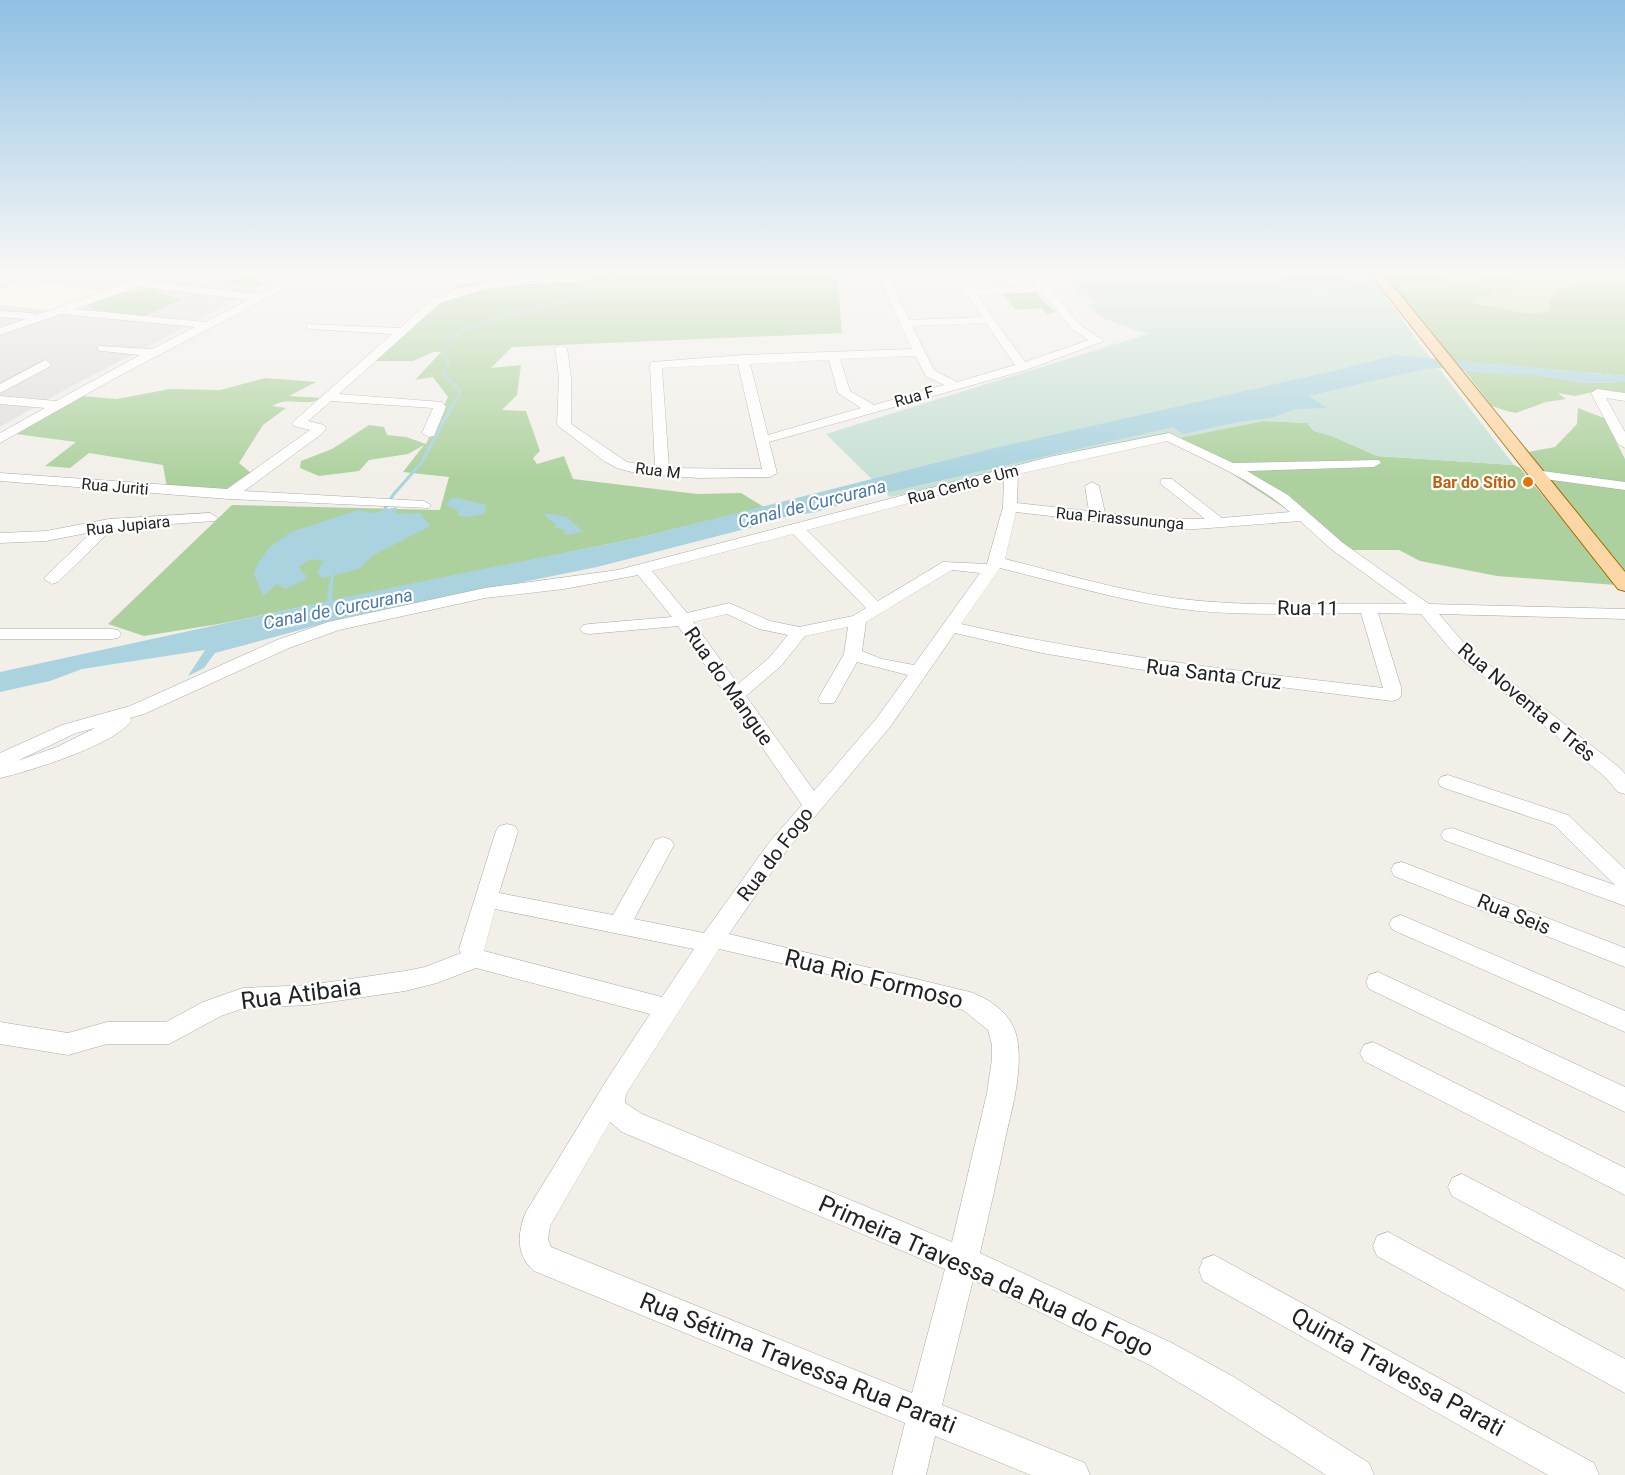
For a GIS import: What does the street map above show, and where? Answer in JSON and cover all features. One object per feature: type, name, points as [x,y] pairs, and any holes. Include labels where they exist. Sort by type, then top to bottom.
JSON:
[{"type":"main road","points":[[1428,340],[1625,585]]},
{"type":"street","points":[[0,439],[56,405],[178,340]]},
{"type":"street","points":[[229,495],[318,430],[319,428],[315,426],[299,423],[392,340]]},
{"type":"street","points":[[914,340],[930,373],[954,385]]},
{"type":"street","points":[[1003,340],[1022,367]]},
{"type":"street","name":"Rua F","points":[[764,440],[870,408],[1022,367],[1098,341],[1096,340]]},
{"type":"street","points":[[102,348],[153,353]]},
{"type":"street","name":"Rua M","points":[[561,348],[565,377],[564,424],[622,465],[662,473],[770,473],[764,440]]},
{"type":"street","points":[[662,473],[654,368],[656,365],[920,352]]},
{"type":"street","points":[[834,355],[844,393],[870,408]]},
{"type":"street","points":[[743,359],[764,440]]},
{"type":"street","points":[[0,389],[45,364]]},
{"type":"street","points":[[1625,397],[1600,393],[1598,396],[1618,422],[1625,444]]},
{"type":"street","points":[[329,397],[438,405],[440,407],[429,433]]},
{"type":"street","points":[[0,400],[56,405]]},
{"type":"street","name":"Rua Noventa e Três","points":[[1169,437],[1266,486],[1337,546],[1427,610],[1457,646],[1612,773],[1625,787]]},
{"type":"street","name":"Rua Cento e Um","points":[[137,710],[283,644],[334,626],[485,593],[619,575],[1065,457],[1169,437]]},
{"type":"street","points":[[1231,467],[1374,463]]},
{"type":"street","name":"Rua do Fogo","points":[[533,1242],[536,1222],[667,1008],[711,941],[779,845],[883,723],[917,671],[994,566],[1010,507],[1011,471]]},
{"type":"street","points":[[1535,474],[1625,486]]},
{"type":"street","name":"Rua Juriti","points":[[0,477],[229,495],[424,505]]},
{"type":"street","points":[[1167,482],[1218,522]]},
{"type":"street","points":[[1092,486],[1098,518]]},
{"type":"street","name":"Rua Pirassununga","points":[[1010,507],[1163,524],[1302,516]]},
{"type":"street","name":"Rua Jupiara","points":[[0,538],[46,536],[109,524],[210,518]]},
{"type":"street","points":[[52,579],[109,524]]},
{"type":"street","points":[[796,528],[874,608]]},
{"type":"street","name":"Rua Jupiara","points":[[46,536],[91,542]]},
{"type":"street","name":"Rua 11","points":[[858,620],[874,608],[949,566],[994,566],[1175,603],[1233,607],[1536,610],[1625,614]]},
{"type":"street","name":"Rua do Mangue","points":[[642,569],[683,620],[812,804]]},
{"type":"street","points":[[589,629],[683,620],[729,608],[765,625],[799,632],[858,620],[853,654],[827,699]]},
{"type":"street","name":"Rua Santa Cruz","points":[[950,627],[1042,648],[1137,664],[1392,695],[1392,687],[1368,610]]},
{"type":"street","points":[[735,696],[775,662],[799,632]]},
{"type":"street","points":[[0,634],[112,634]]},
{"type":"street","points":[[853,654],[877,663],[917,671]]},
{"type":"street","points":[[0,761],[69,729],[137,710]]},
{"type":"street","points":[[0,771],[54,756],[91,739],[137,710]]},
{"type":"street","points":[[1448,782],[1486,796],[1550,814],[1561,820],[1625,882]]},
{"type":"street","points":[[507,831],[471,949],[475,958],[667,1008]]},
{"type":"street","points":[[1452,835],[1625,898]]},
{"type":"street","points":[[619,925],[663,845]]},
{"type":"street","name":"Rua Seis","points":[[1402,870],[1625,958]]},
{"type":"street","name":"Rua Rio Formoso","points":[[485,899],[815,962],[970,1002],[1002,1029],[1005,1043],[994,1126],[964,1262],[909,1475]]},
{"type":"street","points":[[1401,924],[1625,1022]]},
{"type":"street","name":"Rua Atibaia","points":[[0,1033],[68,1044],[107,1033],[169,1033],[212,1009],[243,998],[309,995],[405,981],[428,976],[475,958]]},
{"type":"street","points":[[1378,982],[1625,1100]]},
{"type":"street","points":[[1373,1053],[1625,1182]]},
{"type":"street","name":"Primeira Travessa da Rua do Fogo","points":[[611,1098],[613,1109],[632,1123],[994,1274],[1161,1354],[1222,1389],[1357,1475]]},
{"type":"street","points":[[1462,1187],[1625,1275]]},
{"type":"street","name":"Rua Sétima Travessa Rua Parati","points":[[533,1242],[537,1255],[545,1261],[1073,1475]]},
{"type":"street","points":[[1388,1246],[1625,1377]]},
{"type":"street","name":"Quinta Travessa Parati","points":[[1214,1269],[1582,1475]]},
{"type":"shaded area","points":[[0,340],[160,340],[61,392],[0,427]]},
{"type":"shaded area","points":[[1129,340],[1417,340],[1514,465],[1377,456],[1332,436],[1314,431],[1307,423],[1263,421],[890,497],[826,434]]},
{"type":"green space","points":[[394,340],[681,340],[512,347],[491,368],[521,365],[517,395],[502,410],[526,411],[540,451],[533,458],[537,464],[564,456],[573,479],[697,494],[741,493],[764,507],[638,538],[219,624],[144,636],[108,624],[232,505],[440,510],[449,477],[403,472],[424,445],[408,454],[369,460],[359,471],[319,476],[300,468],[301,461],[332,449],[369,425],[384,427],[387,435],[406,437],[426,444],[448,397],[433,377],[415,380],[441,352],[433,352],[413,361],[370,361]]},
{"type":"green space","points":[[1438,340],[1625,340],[1625,376],[1455,361]]},
{"type":"green space","points":[[1464,370],[1509,375],[1537,375],[1585,383],[1625,382],[1625,395],[1601,390],[1575,396],[1558,393],[1566,399],[1546,402],[1516,413],[1492,406]]},
{"type":"green space","points":[[265,378],[316,382],[289,396],[322,398],[310,402],[285,402],[272,406],[286,408],[263,425],[239,463],[251,473],[228,492],[167,488],[163,465],[89,453],[70,468],[45,466],[76,442],[16,434],[80,396],[117,399],[170,389],[220,390]]},
{"type":"green space","points":[[1578,408],[1604,418],[1625,459],[1625,484],[1541,471],[1528,452],[1555,447],[1577,424]]},
{"type":"green space","points":[[1263,421],[1307,423],[1314,431],[1332,436],[1377,456],[1514,465],[1520,468],[1616,585],[1497,576],[1420,561],[1399,550],[1349,550],[1177,438]]},
{"type":"green space","points":[[1545,478],[1625,488],[1625,575]]},
{"type":"water","name":"Canal de Curcurana","points":[[1395,355],[1625,376],[1625,382],[1585,383],[1537,375],[1424,369],[1309,396],[1327,408],[1295,409],[1271,418],[1238,422],[1183,434],[1173,427],[863,498],[816,512],[768,520],[753,527],[597,567],[344,618],[215,653],[204,668],[188,676],[205,650],[82,669],[50,681],[0,692],[0,672],[341,598],[638,538],[991,449]]},
{"type":"water","points":[[453,497],[486,505],[485,514],[459,516],[458,511],[446,505]]},
{"type":"water","points":[[397,507],[396,514],[420,513],[430,526],[372,556],[359,569],[322,578],[317,572],[324,561],[311,559],[298,567],[308,578],[285,589],[277,584],[263,596],[254,574],[258,563],[270,547],[291,532],[358,510],[373,513]]},
{"type":"water","points":[[544,513],[567,517],[583,532],[565,535],[563,529],[555,528],[556,523],[548,519]]},
{"type":"waterway","points":[[450,410],[456,399],[461,396],[458,388],[443,375],[449,363],[442,352],[453,340]]},
{"type":"waterway","points":[[381,515],[393,495],[422,462],[451,408]]},
{"type":"waterway","points":[[331,586],[333,572]]},
{"type":"waterway","name":"Canal de Curcurana","points":[[329,605],[331,585]]},
{"type":"place","name":"Bar do Sítio","points":[[1528,482]]}]
